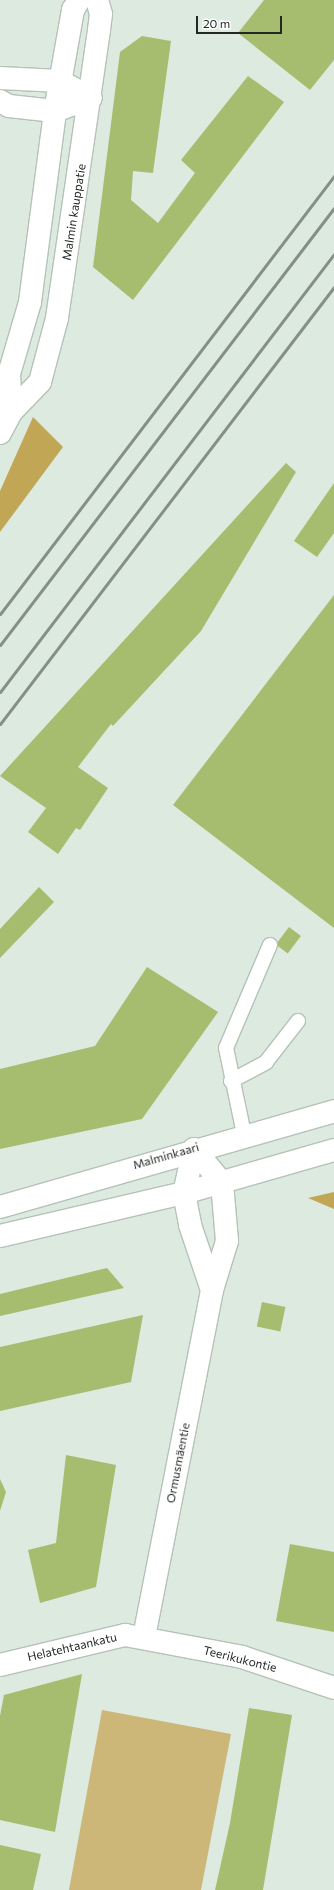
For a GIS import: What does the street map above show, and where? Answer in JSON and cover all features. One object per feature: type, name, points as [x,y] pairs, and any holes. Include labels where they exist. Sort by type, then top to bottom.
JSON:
[{"type":"street","points":[[11,412],[9,374],[30,302],[55,110],[73,10],[79,0]]},
{"type":"street","name":"Malmin kauppatie","points":[[0,433],[11,412],[40,382],[49,348],[64,278],[90,98],[101,14],[97,0]]},
{"type":"street","points":[[0,78],[60,81],[90,98]]},
{"type":"street","points":[[0,101],[9,106],[55,110],[90,98]]},
{"type":"street","name":"Malminkaari","points":[[0,1207],[244,1134],[334,1111]]},
{"type":"street","points":[[194,1149],[222,1183]]},
{"type":"street","name":"Ormusmäentie","points":[[194,1149],[184,1193],[190,1225],[212,1290]]},
{"type":"street","points":[[0,1236],[184,1193],[334,1150]]},
{"type":"street","name":"Ormusmäentie","points":[[144,1637],[212,1290],[227,1241],[222,1183]]},
{"type":"street","name":"Helatehtaankatu","points":[[0,1665],[108,1636],[144,1637]]},
{"type":"street","name":"Teerikukontie","points":[[144,1637],[242,1657],[334,1688]]},
{"type":"lane","points":[[244,1134],[231,1081],[226,1048],[270,945]]},
{"type":"lane","points":[[231,1081],[266,1062],[298,1021]]},
{"type":"shaded area","points":[[33,417],[63,447],[0,532],[0,491]]},
{"type":"shaded area","points":[[334,1192],[334,1209],[308,1198]]},
{"type":"shaded area","points":[[102,1710],[231,1734],[201,1890],[69,1890]]},
{"type":"building","points":[[264,0],[334,0],[334,60],[310,90],[238,33]]},
{"type":"building","points":[[142,36],[171,41],[153,173],[133,171],[131,200],[158,223],[195,173],[181,160],[248,76],[284,102],[133,300],[93,267],[120,52]]},
{"type":"building","points":[[286,463],[296,472],[201,631],[113,726],[111,724],[78,767],[108,788],[80,830],[76,828],[58,854],[28,832],[46,808],[0,776]]},
{"type":"building","points":[[334,483],[334,533],[317,557],[294,541]]},
{"type":"building","points":[[334,595],[334,928],[173,805]]},
{"type":"building","points":[[39,887],[54,902],[0,958],[0,929]]},
{"type":"building","points":[[289,927],[301,936],[288,954],[276,945]]},
{"type":"building","points":[[147,967],[218,1012],[142,1119],[0,1149],[0,1069],[95,1046]]},
{"type":"building","points":[[107,1268],[124,1288],[0,1316],[0,1294]]},
{"type":"building","points":[[262,1302],[285,1307],[280,1331],[257,1326]]},
{"type":"building","points":[[143,1315],[131,1382],[0,1411],[0,1347]]},
{"type":"building","points":[[66,1455],[116,1465],[96,1587],[40,1603],[28,1550],[56,1543]]},
{"type":"building","points":[[0,1479],[6,1492],[0,1511]]},
{"type":"building","points":[[290,1544],[334,1552],[334,1632],[276,1621]]},
{"type":"building","points":[[82,1674],[55,1832],[0,1820],[0,1716],[4,1695]]},
{"type":"building","points":[[249,1708],[292,1715],[263,1890],[215,1890],[230,1823]]},
{"type":"building","points":[[0,1845],[41,1854],[33,1890],[0,1890]]},
{"type":"railway","points":[[0,614],[334,176]]},
{"type":"railway","points":[[0,645],[334,208]]},
{"type":"railway","points":[[0,692],[334,254]]},
{"type":"railway","points":[[0,724],[334,287]]}]
